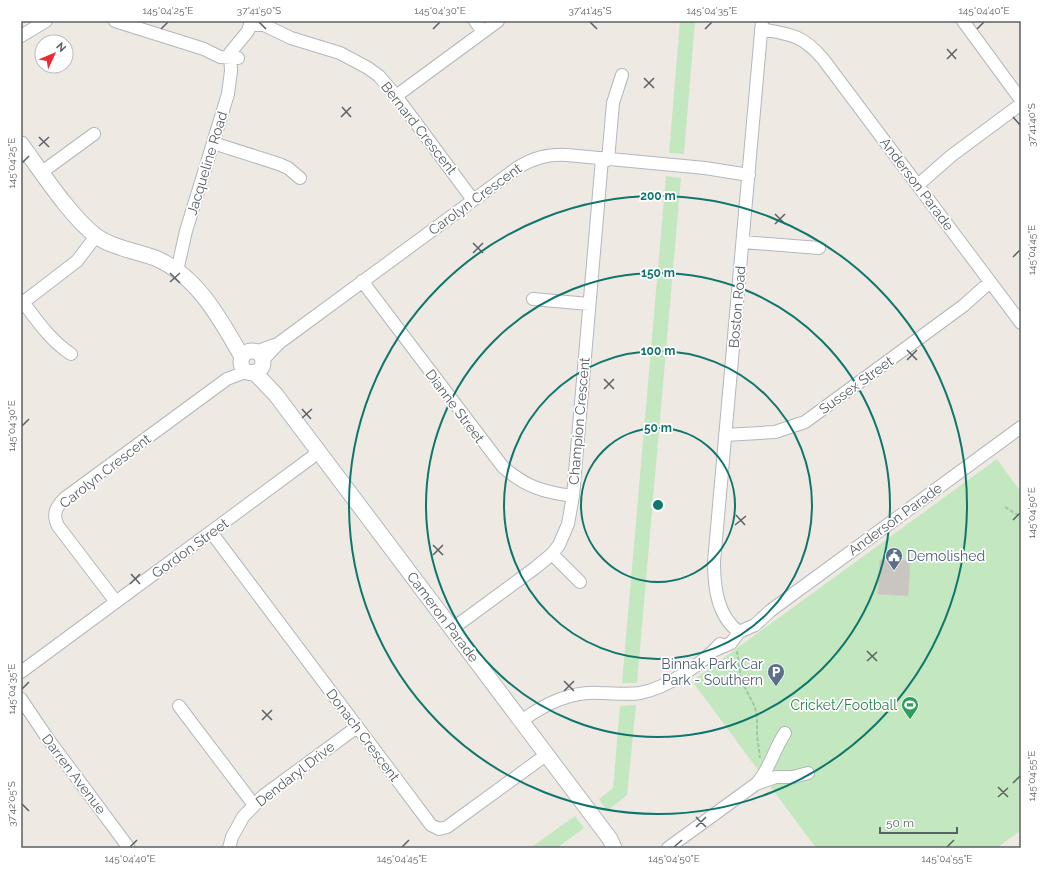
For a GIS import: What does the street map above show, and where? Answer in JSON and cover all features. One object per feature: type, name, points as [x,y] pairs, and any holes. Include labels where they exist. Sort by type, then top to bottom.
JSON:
[{"type":"street","points":[[21,36],[46,21]]},
{"type":"street","points":[[114,21],[204,49],[220,57],[233,56],[248,31],[255,24]]},
{"type":"street","points":[[475,21],[483,32]]},
{"type":"street","points":[[396,96],[498,21]]},
{"type":"street","points":[[963,21],[1021,100]]},
{"type":"street","name":"Bernard Crescent","points":[[255,24],[277,36],[291,38],[354,59],[379,76],[396,96],[473,200]]},
{"type":"street","name":"Anderson Parade","points":[[761,29],[792,35],[811,47],[823,59],[1021,323]]},
{"type":"street","name":"Boston Road","points":[[736,627],[717,592],[714,562],[761,29]]},
{"type":"street","name":"Jacqueline Road","points":[[172,268],[186,231],[228,94],[233,56]]},
{"type":"street","name":"Champion Crescent","points":[[452,629],[552,554],[559,545],[568,524],[573,496],[589,304],[605,159],[613,103],[622,75]]},
{"type":"street","points":[[916,182],[1021,104]]},
{"type":"street","points":[[42,172],[94,134]]},
{"type":"street","points":[[213,143],[279,164],[300,178]]},
{"type":"street","name":"Cameron Parade","points":[[21,144],[76,216],[96,236],[106,242],[157,259],[172,268],[194,286],[252,361],[615,845]]},
{"type":"street","name":"Carolyn Crescent","points":[[116,602],[58,526],[54,516],[57,507],[65,498],[517,168],[540,156],[556,155],[749,172]]},
{"type":"street","points":[[71,354],[58,346],[22,303],[77,261],[96,236]]},
{"type":"street","points":[[742,242],[819,248]]},
{"type":"street","name":"Dianne Street","points":[[362,282],[503,467],[531,487],[542,491],[573,496]]},
{"type":"street","name":"Sussex Street","points":[[726,430],[761,433],[784,430],[805,422],[992,284]]},
{"type":"street","points":[[533,299],[589,304]]},
{"type":"street","name":"Anderson Parade","points":[[523,724],[540,707],[551,701],[589,693],[628,694],[652,690],[674,680],[715,650],[731,643],[736,627],[755,625],[770,611],[1021,427]]},
{"type":"street","name":"Gordon Street","points":[[21,672],[319,452]]},
{"type":"street","name":"Donach Crescent","points":[[211,532],[427,821],[439,829],[447,827],[453,823],[546,755]]},
{"type":"street","points":[[552,554],[580,582]]},
{"type":"street","name":"Darren Avenue","points":[[21,699],[48,739],[129,848]]},
{"type":"street","points":[[179,706],[254,805]]},
{"type":"street","name":"Dendaryl Drive","points":[[229,848],[238,824],[254,805],[272,788],[357,727]]},
{"type":"street","points":[[668,848],[756,784],[765,773],[772,754],[785,733]]},
{"type":"street","points":[[756,784],[776,777],[793,777],[808,773]]},
{"type":"path","points":[[1005,508],[1021,517]]},
{"type":"path","points":[[736,648],[739,655],[741,680],[755,707],[758,718],[757,735],[760,764]]},
{"type":"green space","points":[[680,21],[695,21],[684,154],[669,153]]},
{"type":"green space","points":[[666,176],[681,178],[637,683],[622,683]]},
{"type":"green space","points":[[997,459],[1021,492],[1021,830],[997,848],[816,848],[692,681]]},
{"type":"green space","points":[[636,705],[627,795],[607,811],[599,799],[613,788],[620,706]]},
{"type":"green space","points":[[575,816],[584,828],[557,848],[530,848]]},
{"type":"building","name":"Demolished","points":[[880,560],[910,561],[908,596],[878,594]]},
{"type":"place","name":"Demolished","points":[[894,571]]},
{"type":"place","name":"Binnak Park Car Park - Southern","points":[[776,687]]},
{"type":"place","name":"Cricket/Football","points":[[910,720]]}]
